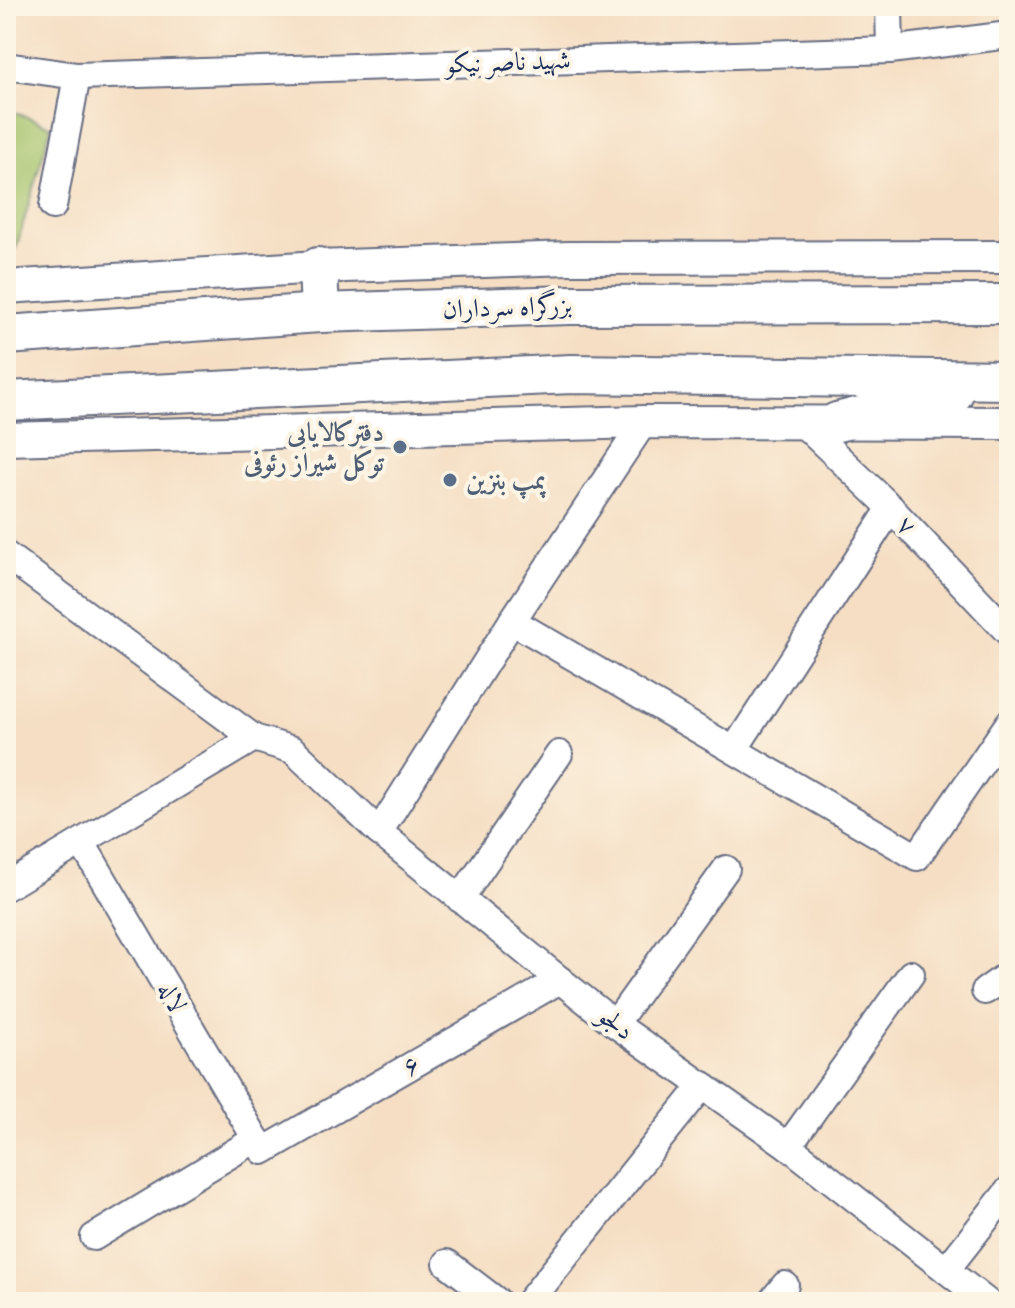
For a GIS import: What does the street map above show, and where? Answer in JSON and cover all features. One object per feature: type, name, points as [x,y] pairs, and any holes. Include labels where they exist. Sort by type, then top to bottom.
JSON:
[{"type":"highway","points":[[318,267],[320,313]]},
{"type":"highway","name":"بزرگراه سرداران","points":[[6,335],[320,313],[570,305],[1009,304]]},
{"type":"highway","points":[[6,401],[571,374],[1007,380]]},
{"type":"highway","points":[[819,422],[1007,380]]},
{"type":"main road","points":[[6,287],[318,267],[569,258],[1009,257]]},
{"type":"main road","points":[[6,439],[644,422],[1009,423]]},
{"type":"street","points":[[889,6],[890,50]]},
{"type":"street","name":"شهید ناصر نیکو","points":[[6,66],[77,76],[890,50],[1009,35]]},
{"type":"street","points":[[53,206],[77,76]]},
{"type":"street","points":[[379,832],[512,621],[644,422]]},
{"type":"street","name":"۷","points":[[819,422],[891,508],[1009,633]]},
{"type":"street","points":[[734,750],[891,508]]},
{"type":"street","name":"دلجو","points":[[6,555],[254,738],[293,750],[379,832],[615,1024],[788,1146],[987,1302]]},
{"type":"street","points":[[512,621],[917,857],[1009,723]]},
{"type":"street","points":[[6,887],[254,738]]},
{"type":"street","points":[[460,899],[559,754]]},
{"type":"street","name":"لاله","points":[[82,843],[260,1145]]},
{"type":"street","points":[[615,1024],[726,869]]},
{"type":"street","points":[[788,1146],[911,974]]},
{"type":"street","points":[[985,991],[1009,974]]},
{"type":"street","name":"۶","points":[[94,1237],[560,980]]},
{"type":"street","points":[[529,1302],[703,1085]]},
{"type":"street","points":[[946,1270],[1009,1190]]},
{"type":"street","points":[[447,1263],[498,1302]]},
{"type":"green space","points":[[6,109],[51,126],[16,249],[6,250]]},
{"type":"place","name":"دفترکالایابی توکل شیراز رئوفی","points":[[400,447]]},
{"type":"place","name":"پمپ بنزین","points":[[450,480]]}]
